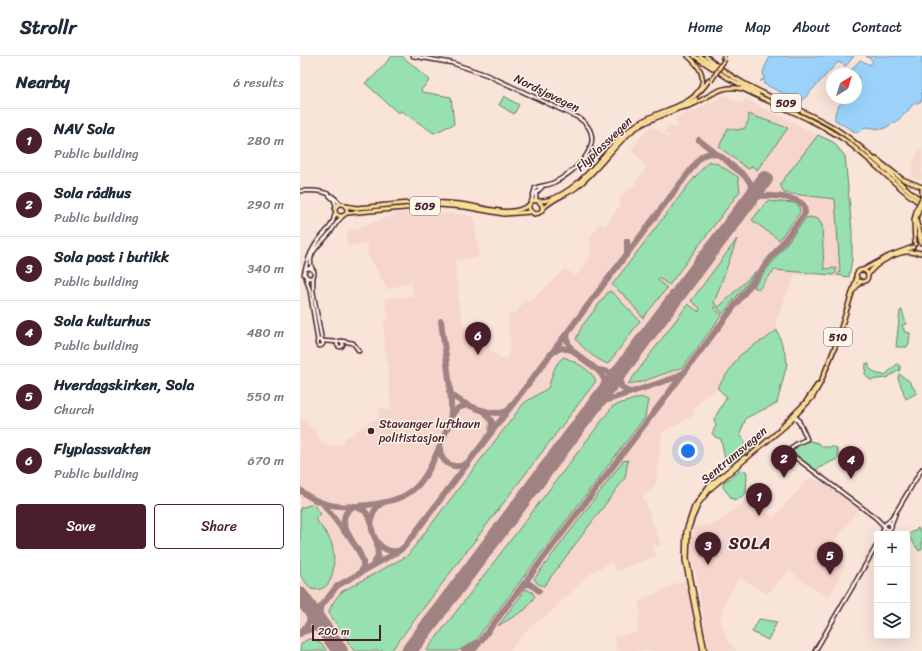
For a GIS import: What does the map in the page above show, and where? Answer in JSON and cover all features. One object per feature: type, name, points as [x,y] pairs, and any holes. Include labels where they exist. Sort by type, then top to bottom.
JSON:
[{"type":"main road","name":"509","points":[[685,103],[699,90],[703,80],[700,68],[688,56]]},
{"type":"main road","name":"509","points":[[694,56],[728,78],[827,129],[846,142],[907,195],[921,203]]},
{"type":"main road","name":"509","points":[[700,56],[740,80],[832,127],[902,179],[922,188]]},
{"type":"main road","name":"509","points":[[706,56],[740,80]]},
{"type":"main road","name":"509","points":[[680,108],[700,96],[724,57]]},
{"type":"main road","name":"509","points":[[685,103],[699,94],[710,81]]},
{"type":"main road","name":"509","points":[[680,108],[694,104],[713,92],[727,87],[743,89],[770,100]]},
{"type":"main road","name":"Flyplassvegen","points":[[345,206],[357,208],[439,202],[504,211],[523,209],[537,201],[548,200],[576,184],[592,170],[621,137],[641,121],[685,103]]},
{"type":"main road","name":"Flyplassvegen","points":[[346,213],[439,205],[465,207],[504,214],[527,212],[537,214],[546,205],[571,192],[583,182],[634,130],[653,118],[680,108]]},
{"type":"main road","name":"509","points":[[862,148],[921,203]]},
{"type":"main road","name":"510","points":[[857,277],[858,272],[889,256],[921,243],[917,224],[922,188]]},
{"type":"main road","points":[[537,201],[542,205],[542,210]]},
{"type":"main road","name":"510","points":[[915,253],[914,220],[921,203]]},
{"type":"main road","name":"509","points":[[340,204],[345,206]]},
{"type":"main road","points":[[340,204],[336,206],[335,214],[342,217],[346,213],[345,206]]},
{"type":"main road","points":[[530,204],[529,209],[532,213]]},
{"type":"main road","points":[[917,224],[922,238]]},
{"type":"main road","name":"510","points":[[861,281],[867,280],[868,275],[873,269],[890,258],[907,252],[922,253]]},
{"type":"main road","points":[[863,270],[868,275]]},
{"type":"main road","points":[[857,277],[861,281]]},
{"type":"main road","name":"Sentrumsvegen","points":[[704,651],[687,559],[688,531],[692,519],[699,503],[714,485],[795,417],[812,398],[821,380],[846,314],[857,277]]},
{"type":"main road","name":"Sentrumsvegen","points":[[852,292],[856,285],[861,281]]},
{"type":"street","name":"Nordsjøvegen","points":[[413,56],[452,63],[487,75],[579,118],[584,122],[592,138],[591,150],[569,172],[554,183],[535,188],[530,204]]},
{"type":"street","points":[[537,201],[536,193],[543,186]]},
{"type":"street","points":[[300,191],[327,193],[333,195],[340,204]]},
{"type":"street","points":[[327,193],[334,200],[336,206]]},
{"type":"street","points":[[335,214],[330,228],[312,250],[304,274],[310,291],[318,342],[320,346],[323,344],[313,291],[314,272],[310,262],[317,246],[330,234],[342,217]]},
{"type":"street","points":[[306,269],[312,269]]},
{"type":"street","points":[[306,277],[310,278],[313,276]]},
{"type":"street","points":[[318,342],[342,341],[353,343],[359,351]]},
{"type":"street","points":[[338,342],[338,346],[341,347],[343,344],[342,341]]},
{"type":"street","points":[[795,417],[802,426],[807,439],[796,444],[788,452],[876,518],[888,530],[896,512]]},
{"type":"street","points":[[883,531],[884,527],[896,512],[922,469]]},
{"type":"street","points":[[876,518],[891,525]]},
{"type":"street","points":[[815,651],[874,550]]},
{"type":"shaded area","points":[[724,95],[741,103],[746,99],[833,142],[840,148],[845,156],[846,163],[850,205],[852,259],[849,277],[795,275],[776,321],[777,330],[740,355],[714,392],[706,395],[694,409],[692,417],[662,432],[656,483],[653,489],[643,496],[661,545],[657,547],[656,544],[652,546],[657,556],[616,571],[612,562],[598,569],[585,578],[549,614],[533,624],[509,651],[300,651],[300,422],[304,419],[312,429],[314,429],[322,442],[329,448],[329,446],[344,444],[345,437],[354,435],[354,433],[373,420],[377,421],[380,407],[389,411],[391,406],[383,323],[388,319],[385,298],[413,296],[411,281],[388,290],[368,254],[367,243],[347,246],[347,232],[398,213],[411,211],[412,214],[462,214],[474,217],[479,257],[455,260],[458,298],[464,329],[488,327],[490,349],[502,359],[507,358],[510,346],[509,314],[515,314],[526,299],[530,301],[565,269],[576,276],[592,254],[590,238],[600,223],[605,225],[621,204],[619,201],[628,189],[632,188],[646,167],[631,149],[647,130],[653,126],[669,138],[670,136],[664,132],[670,124],[676,128],[678,127],[675,117],[696,110]]},
{"type":"shaded area","points":[[922,146],[922,179],[918,180],[911,176],[915,157]]},
{"type":"shaded area","points":[[810,477],[825,484],[858,509],[826,553],[845,567],[828,598],[789,571],[767,594],[739,577],[723,607],[721,620],[726,639],[737,651],[709,651],[696,573],[690,558],[691,538],[695,526],[715,524],[748,499],[753,500],[773,518]]},
{"type":"shaded area","points":[[686,580],[700,651],[616,651],[615,637],[638,632],[638,622],[641,611],[639,608],[639,602],[644,599],[643,597],[651,596]]},
{"type":"green space","points":[[392,56],[402,56],[430,80],[421,90],[422,92],[451,97],[454,124],[434,133],[401,111],[398,113],[365,83],[374,76]]},
{"type":"green space","points":[[504,96],[519,105],[514,114],[499,105]]},
{"type":"green space","points":[[748,114],[788,128],[757,170],[752,166],[748,169],[719,147],[728,128],[738,130],[745,128],[749,119]]},
{"type":"green space","points":[[818,135],[833,142],[845,156],[852,231],[852,259],[849,277],[837,275],[840,272],[835,199],[784,193],[780,184]]},
{"type":"green space","points":[[709,161],[718,164],[738,177],[740,191],[669,285],[659,278],[658,280],[667,288],[643,318],[626,297],[612,285],[689,184]]},
{"type":"green space","points":[[767,201],[795,203],[799,206],[800,212],[779,240],[752,220]]},
{"type":"green space","points":[[810,217],[818,219],[822,225],[824,269],[836,268],[836,273],[833,275],[775,270],[760,288],[755,288],[754,286],[806,218]]},
{"type":"green space","points":[[737,239],[714,303],[719,307],[756,271],[755,273],[723,314],[715,306],[713,308],[722,315],[683,367],[641,382],[628,384],[688,304],[699,312],[700,308],[691,301]]},
{"type":"green space","points":[[609,291],[613,293],[640,321],[608,364],[590,354],[576,339],[582,326]]},
{"type":"green space","points":[[902,310],[906,324],[902,325],[905,332],[910,333],[909,343],[907,347],[896,347],[900,311]]},
{"type":"green space","points":[[777,330],[786,356],[787,364],[777,403],[746,418],[740,434],[751,450],[734,462],[725,459],[721,439],[715,437],[712,433],[716,426],[714,419],[727,397],[717,388],[740,355]]},
{"type":"green space","points":[[564,357],[587,369],[596,381],[391,651],[354,651],[329,613],[335,600],[341,592],[407,556],[524,403],[548,388],[556,366]]},
{"type":"green space","points":[[866,363],[869,364],[869,368],[877,374],[885,375],[897,364],[900,366],[900,370],[886,378],[870,380],[865,374]]},
{"type":"green space","points":[[899,374],[909,381],[917,393],[906,399],[898,378]]},
{"type":"green space","points":[[641,397],[648,400],[645,417],[475,641],[458,651],[426,651],[613,406]]},
{"type":"green space","points":[[810,441],[818,443],[823,447],[834,447],[837,449],[839,458],[815,470],[793,453],[793,451],[802,443]]},
{"type":"green space","points":[[628,460],[625,478],[544,586],[538,584],[534,579],[623,461]]},
{"type":"green space","points":[[741,470],[746,471],[747,473],[746,493],[737,500],[732,499],[723,487],[723,483]]},
{"type":"green space","points":[[313,504],[321,514],[315,518],[331,542],[334,559],[332,575],[329,582],[325,587],[319,589],[311,589],[300,575],[300,508]]},
{"type":"green space","points":[[918,528],[922,534],[922,549],[919,551],[910,538],[910,534]]},
{"type":"green space","points":[[526,589],[532,592],[535,596],[526,609],[498,626]]},
{"type":"green space","points":[[759,619],[777,622],[768,640],[752,632]]},
{"type":"green space","points":[[309,639],[320,642],[327,651],[300,651],[302,643]]},
{"type":"water","points":[[770,56],[854,56],[846,66],[838,62],[832,68],[826,68],[826,75],[801,102],[764,84],[763,80],[760,81],[764,79],[763,72]]},
{"type":"water","points":[[866,56],[922,56],[922,101],[913,104],[897,121],[883,129],[865,127],[857,133],[835,120],[835,113],[840,104],[862,104],[862,68],[853,68],[860,60],[870,65],[873,61]]},
{"type":"taxiway","points":[[699,140],[717,154]]},
{"type":"taxiway","points":[[300,634],[337,586],[399,551],[405,546],[699,159],[709,153],[716,154],[724,159],[748,179],[752,188],[750,199]]},
{"type":"taxiway","points":[[523,585],[805,213],[804,206],[787,198],[778,196],[762,196],[750,199]]},
{"type":"taxiway","points":[[627,241],[627,252]]},
{"type":"taxiway","points":[[300,490],[308,496],[324,503],[341,506],[358,506],[396,499],[406,495],[421,481],[428,472],[434,460],[449,425],[451,416],[448,366],[441,321]]},
{"type":"taxiway","points":[[568,332],[568,342],[573,350],[603,377],[605,386],[601,397]]},
{"type":"taxiway","points":[[553,352],[561,348],[572,350]]},
{"type":"taxiway","points":[[599,370],[613,373],[624,366]]},
{"type":"taxiway","points":[[620,371],[621,386],[626,391],[631,392]]},
{"type":"taxiway","points":[[596,404],[674,378],[681,374]]},
{"type":"taxiway","points":[[449,391],[459,400],[476,408],[493,413],[507,411]]},
{"type":"taxiway","points":[[451,417],[458,408],[468,405]]},
{"type":"taxiway","points":[[485,412],[492,422],[491,432]]},
{"type":"taxiway","points":[[440,448],[442,458],[449,464],[457,466],[467,463]]},
{"type":"taxiway","points":[[381,504],[375,510],[372,517],[371,525],[373,533],[376,541],[382,547],[397,551]]},
{"type":"taxiway","points":[[324,505],[346,534]]},
{"type":"taxiway","points":[[352,507],[345,515],[344,523],[362,558],[363,566],[360,573]]},
{"type":"taxiway","points":[[356,507],[365,511],[371,521]]},
{"type":"taxiway","points":[[373,565],[378,556],[377,544]]},
{"type":"taxiway","points":[[473,651],[523,585],[530,584],[539,591]]},
{"type":"taxiway","points":[[307,605],[310,613],[309,621]]},
{"type":"taxiway","points":[[320,609],[319,617],[321,625]]},
{"type":"taxiway","points":[[303,632],[315,628],[328,634]]},
{"type":"taxiway","points":[[464,651],[477,643]]},
{"type":"runway","points":[[409,651],[765,179]]},
{"type":"runway","points":[[300,595],[340,651]]},
{"type":"place","name":"Flyplassvakten","points":[[478,355]]},
{"type":"place","name":"Stavanger lufthavn politistasjon","points":[[371,431]]},
{"type":"place","name":"Sola rådhus","points":[[784,478]]},
{"type":"place","name":"Sola kulturhus","points":[[851,479]]},
{"type":"place","name":"NAV Sola","points":[[759,516]]},
{"type":"place","name":"Sola post i butikk","points":[[708,565]]},
{"type":"place","name":"Hverdagskirken, Sola","points":[[830,575]]},
{"type":"district","name":"SOLA","points":[[750,543]]}]
